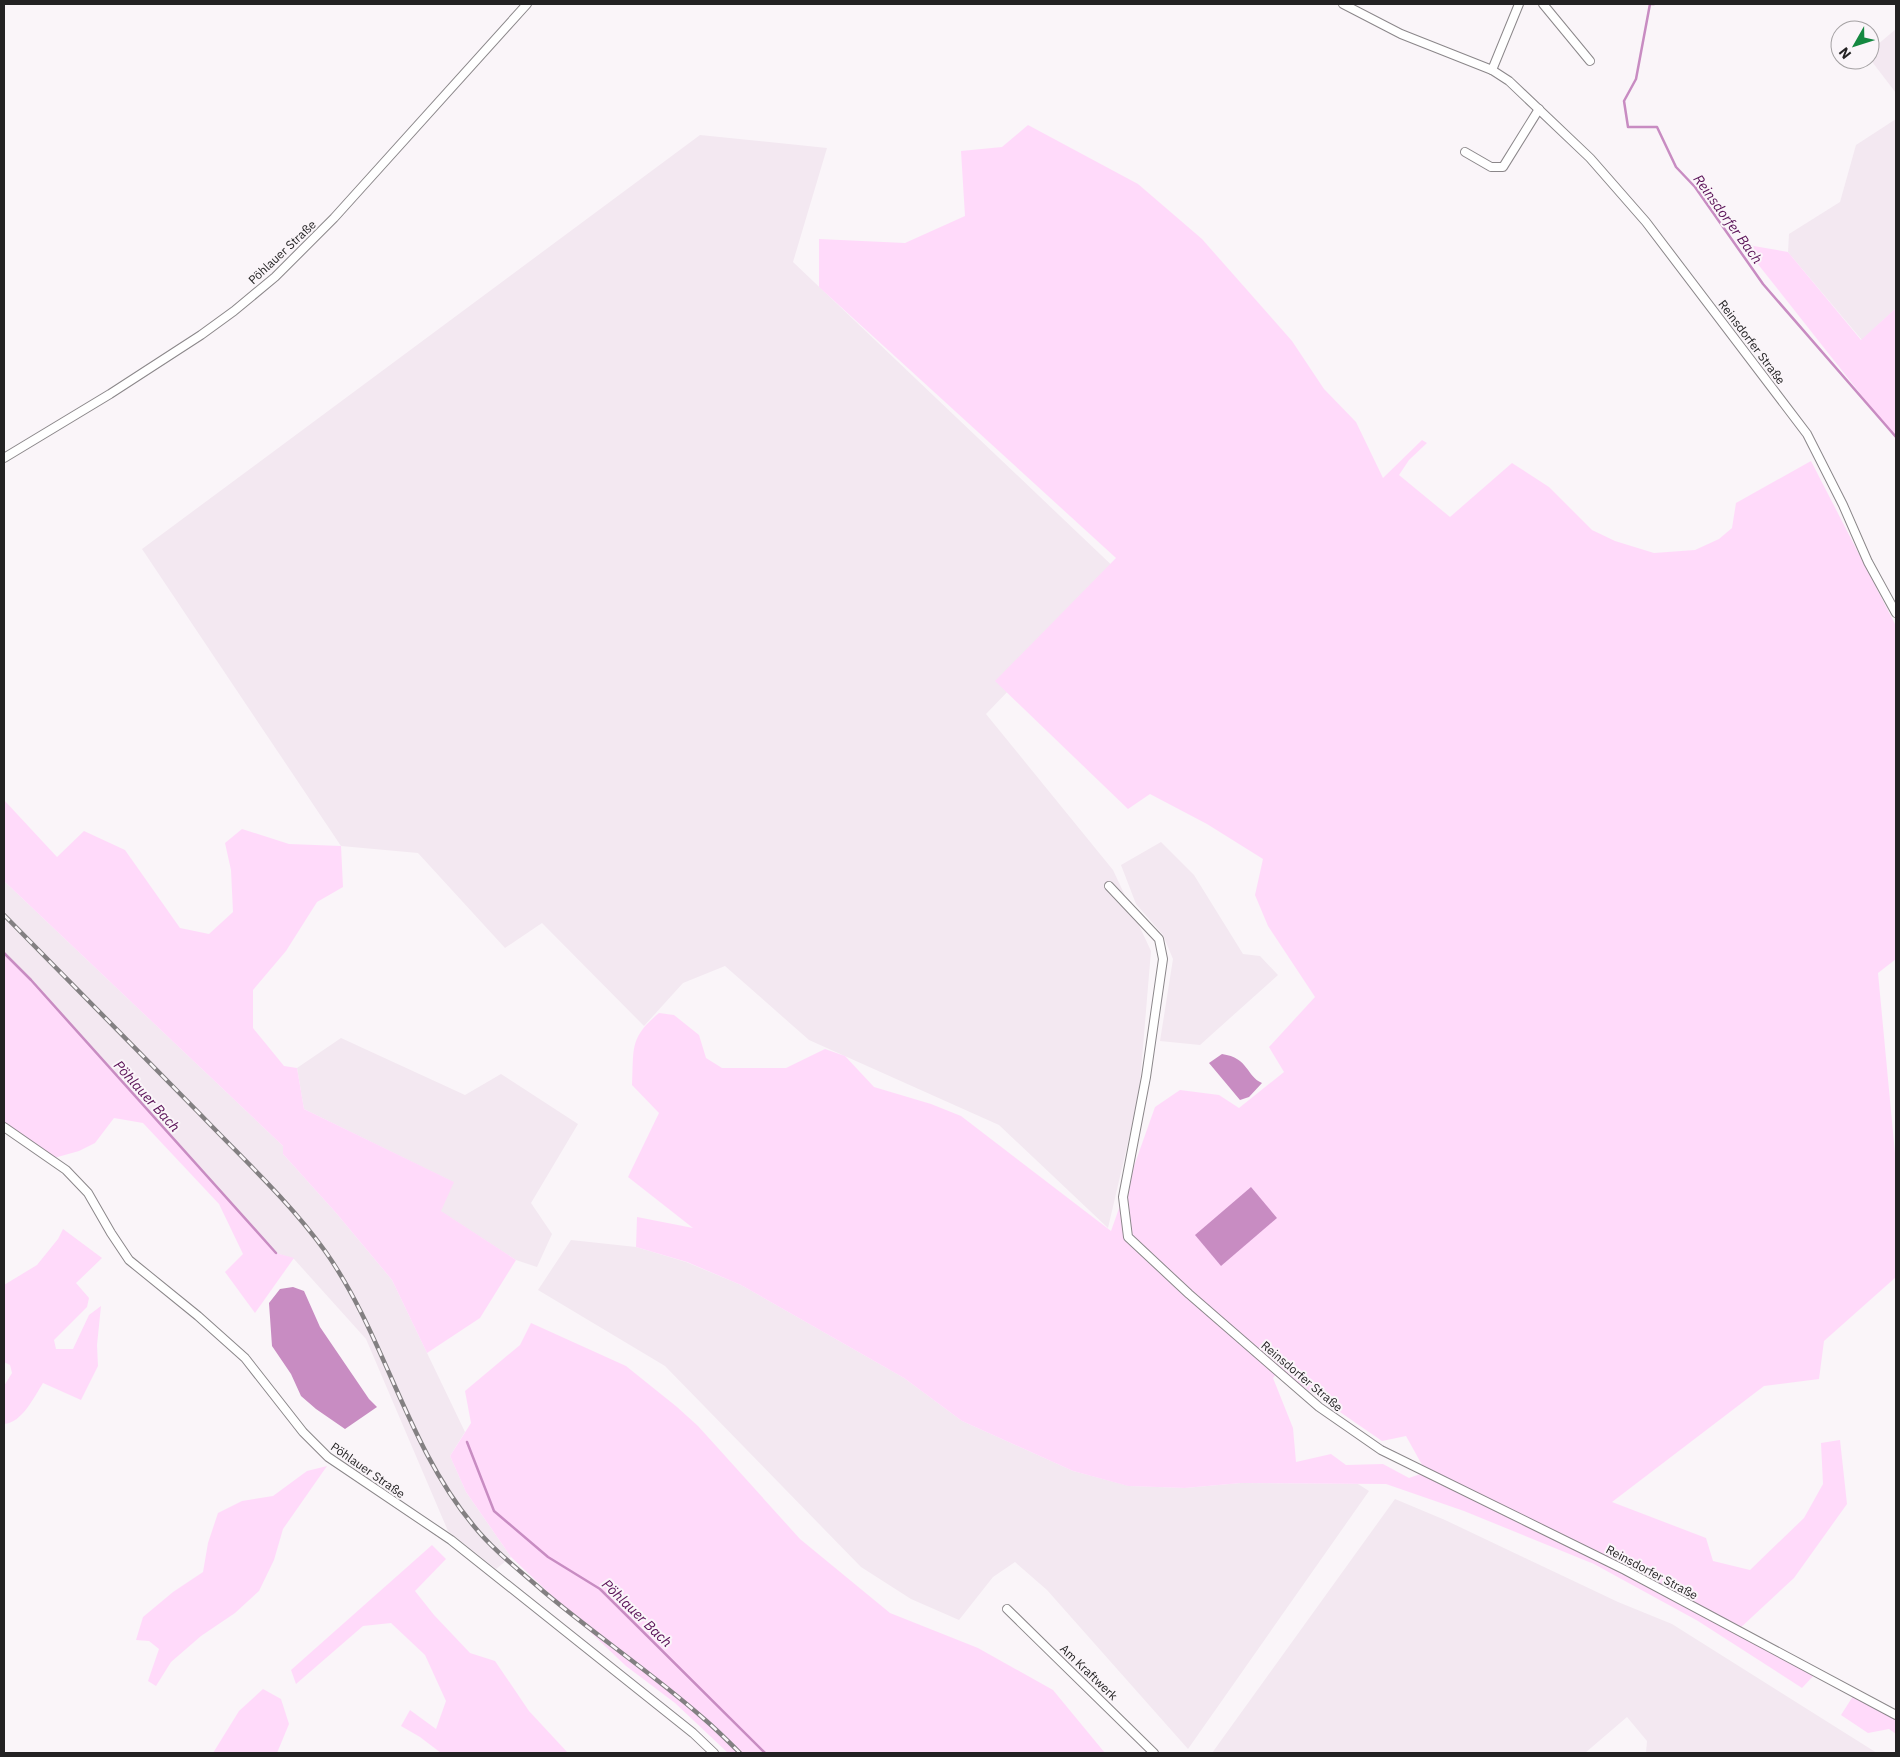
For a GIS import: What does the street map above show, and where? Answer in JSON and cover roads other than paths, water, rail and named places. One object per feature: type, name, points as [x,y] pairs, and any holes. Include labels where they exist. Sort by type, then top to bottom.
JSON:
[{"type":"street","name":"Pöhlauer Straße","points":[[4,458],[110,394],[201,335],[234,311],[275,276],[334,218],[526,4]]},
{"type":"street","name":"Reinsdorfer Straße","points":[[1343,4],[1402,34],[1492,70],[1509,82],[1590,158],[1646,222],[1807,434],[1843,505],[1868,562],[1896,614]]},
{"type":"street","points":[[1492,70],[1519,4]]},
{"type":"street","points":[[1543,4],[1590,61]]},
{"type":"street","points":[[1465,152],[1491,167],[1503,167],[1542,112]]},
{"type":"street","name":"Reinsdorfer Straße","points":[[1109,886],[1159,939],[1163,959],[1146,1077],[1123,1197],[1128,1237],[1189,1294],[1319,1407],[1381,1450],[1625,1570],[1896,1715]]},
{"type":"street","name":"Pöhlauer Straße","points":[[4,1127],[66,1170],[88,1193],[111,1233],[133,1264],[198,1316],[245,1358],[303,1432],[328,1457],[451,1540],[685,1727],[714,1753]]},
{"type":"street","name":"Am Kraftwerk","points":[[1007,1609],[1154,1753]]},
{"type":"waterway","name":"Reinsdorfer Bach","points":[[1654,4],[1650,4],[1636,79],[1624,101],[1628,127],[1657,127],[1676,167],[1695,187],[1763,284],[1896,437]]},
{"type":"waterway","name":"Pöhlauer Bach","points":[[4,953],[31,980],[276,1253]]},
{"type":"waterway","name":"Pöhlauer Bach","points":[[467,1442],[494,1511],[548,1557],[600,1589],[765,1753]]},
{"type":"railway","points":[[4,915],[265,1180],[325,1251],[346,1284],[364,1318],[430,1460],[450,1493],[473,1525],[506,1560],[583,1623],[684,1701],[740,1753]]}]
